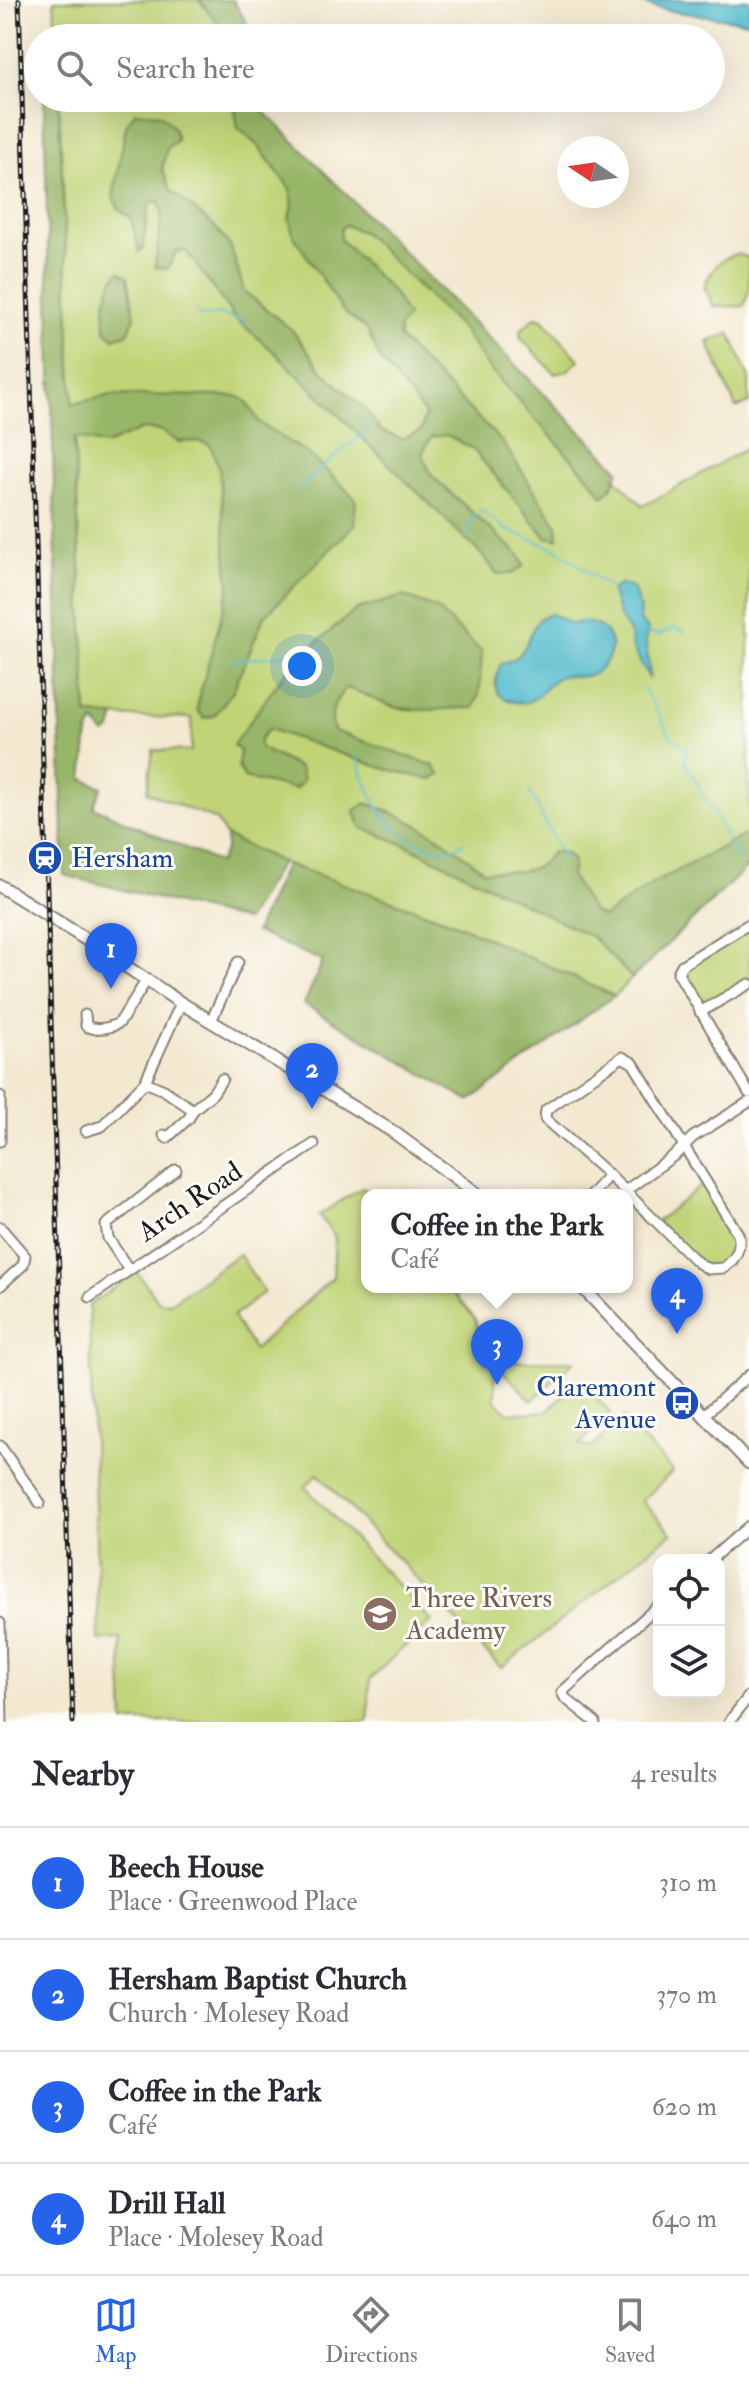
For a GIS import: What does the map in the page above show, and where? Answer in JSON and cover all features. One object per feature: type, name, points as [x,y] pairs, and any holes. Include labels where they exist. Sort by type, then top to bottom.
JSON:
[{"type":"street","points":[[0,886],[181,1003],[392,1131],[471,1189]]},
{"type":"street","points":[[749,924],[679,968],[679,977],[749,1093]]},
{"type":"street","points":[[211,1021],[238,962]]},
{"type":"street","points":[[85,1015],[86,1026],[90,1029],[114,1026],[120,1022],[146,981]]},
{"type":"street","points":[[700,1012],[749,984]]},
{"type":"street","points":[[86,1130],[102,1126],[145,1082],[181,1003]]},
{"type":"street","points":[[623,1189],[549,1124],[545,1114],[554,1103],[617,1059],[628,1058],[738,1234],[739,1247],[729,1264],[714,1270],[697,1262],[633,1199]]},
{"type":"street","points":[[164,1135],[167,1138],[189,1118],[222,1079]]},
{"type":"street","points":[[145,1082],[164,1090],[193,1110]]},
{"type":"street","points":[[0,1096],[0,1141]]},
{"type":"street","points":[[628,1189],[676,1154],[693,1137],[749,1102]]},
{"type":"street","name":"Arch Road","points":[[90,1297],[314,1144]]},
{"type":"street","points":[[129,1270],[108,1238],[106,1225],[176,1170]]},
{"type":"street","points":[[596,1189],[609,1175]]},
{"type":"street","points":[[0,1227],[25,1256],[23,1265],[1,1289]]},
{"type":"street","points":[[588,1293],[749,1463]]},
{"type":"street","points":[[704,1415],[749,1375]]},
{"type":"street","points":[[0,1447],[40,1503]]},
{"type":"street","points":[[717,1554],[749,1526]]},
{"type":"street","points":[[595,1722],[582,1719],[562,1692],[653,1610]]},
{"type":"street","points":[[0,1623],[2,1722]]},
{"type":"street","points":[[729,1722],[749,1696]]},
{"type":"green space","points":[[54,0],[199,0],[218,24],[55,24]]},
{"type":"green space","points":[[199,0],[233,0],[247,24],[218,24]]},
{"type":"green space","points":[[44,112],[59,112],[73,404],[110,395],[237,396],[246,401],[260,423],[310,455],[356,499],[354,525],[264,617],[233,691],[214,716],[204,718],[197,710],[199,697],[229,589],[219,468],[210,445],[198,441],[178,442],[161,431],[142,429],[106,445],[74,438],[87,715],[115,716],[111,730],[105,734],[94,722],[88,734],[83,779],[102,787],[93,807],[219,863],[226,849],[226,836],[281,862],[246,921],[64,875]]},
{"type":"green space","points":[[60,112],[253,112],[643,506],[749,447],[749,865],[614,996],[452,922],[286,864],[226,836],[216,820],[147,792],[153,750],[191,751],[192,718],[87,716]]},
{"type":"green space","points":[[135,112],[161,114],[174,128],[177,140],[167,148],[162,169],[171,190],[216,228],[231,247],[244,291],[293,331],[323,372],[366,410],[381,431],[402,439],[421,431],[425,414],[380,359],[367,330],[343,311],[293,235],[289,217],[293,205],[290,189],[258,146],[238,128],[235,112],[265,112],[619,470],[612,487],[603,496],[487,366],[463,330],[364,233],[345,225],[341,228],[340,239],[393,292],[407,317],[399,328],[399,338],[503,443],[557,525],[558,539],[546,537],[473,449],[447,435],[431,437],[422,454],[432,476],[519,555],[524,566],[512,574],[496,574],[487,560],[274,352],[235,318],[186,251],[176,251],[168,269],[155,267],[162,213],[159,202],[152,201],[148,210],[143,249],[139,252],[131,218],[120,211],[113,197],[126,126]]},
{"type":"green space","points":[[737,254],[749,258],[749,291],[744,306],[714,307],[704,286],[725,258]]},
{"type":"green space","points":[[120,271],[128,277],[135,317],[128,333],[114,338],[105,330],[105,307],[111,283]]},
{"type":"green space","points":[[535,317],[543,319],[579,360],[567,371],[555,374],[520,337],[521,330]]},
{"type":"green space","points":[[730,333],[749,378],[749,403],[736,408],[708,342]]},
{"type":"green space","points":[[404,596],[437,609],[482,652],[479,694],[474,708],[399,708],[346,688],[333,708],[334,731],[433,765],[440,775],[431,780],[379,767],[269,729],[260,739],[260,748],[300,768],[303,781],[295,789],[244,778],[238,766],[240,751],[233,745],[292,663],[357,609]]},
{"type":"green space","points":[[366,803],[428,831],[484,871],[531,869],[546,860],[552,852],[566,853],[573,861],[571,876],[593,912],[603,917],[652,884],[749,833],[749,865],[632,978],[592,937],[408,846],[362,828],[354,811]]},
{"type":"green space","points":[[286,864],[452,922],[614,996],[469,1101],[304,1004],[323,961],[255,932]]},
{"type":"green space","points":[[749,924],[749,984],[700,1012],[679,968]]},
{"type":"green space","points":[[706,1182],[740,1241],[729,1264],[708,1269],[656,1222]]},
{"type":"green space","points":[[363,1187],[364,1189],[361,1189],[361,1293],[453,1293],[475,1319],[483,1349],[496,1361],[574,1361],[532,1401],[495,1363],[495,1400],[508,1413],[546,1412],[579,1380],[611,1413],[579,1445],[591,1448],[623,1418],[673,1471],[642,1501],[672,1533],[501,1668],[318,1474],[305,1487],[432,1621],[370,1679],[368,1722],[124,1722],[121,1639],[99,1641],[89,1305],[137,1272],[159,1302],[170,1303],[239,1254],[264,1292],[233,1317],[254,1350],[333,1277],[335,1237],[319,1215]]},
{"type":"water","points":[[628,0],[749,0],[749,22],[670,11]]},
{"type":"water","points":[[623,584],[633,588],[640,609],[639,619],[648,629],[649,678],[633,649],[611,589]]},
{"type":"water","points":[[550,614],[569,623],[590,623],[601,628],[611,644],[608,659],[593,674],[556,679],[533,700],[516,702],[504,698],[496,688],[500,665],[523,651],[538,620]]},
{"type":"waterway","points":[[196,311],[202,317],[220,314],[246,322]]},
{"type":"waterway","points":[[299,489],[373,426]]},
{"type":"waterway","points":[[468,536],[469,522],[481,510],[507,530],[556,549],[612,589]]},
{"type":"waterway","points":[[646,632],[659,635],[675,628],[685,632]]},
{"type":"waterway","points":[[232,661],[323,649]]},
{"type":"waterway","points":[[644,688],[671,737],[687,748],[684,759],[739,860]]},
{"type":"waterway","points":[[358,755],[373,797],[393,826],[423,845],[434,848],[445,849],[464,842]]},
{"type":"waterway","points":[[530,792],[564,860]]},
{"type":"railway","points":[[19,0],[73,1722]]},
{"type":"place","name":"Hersham","points":[[45,858]]},
{"type":"place","name":"Beech House","points":[[111,989]]},
{"type":"place","name":"Hersham Baptist Church","points":[[312,1109]]},
{"type":"place","name":"Drill Hall","points":[[677,1334]]},
{"type":"place","name":"Coffee in the Park","points":[[497,1385]]},
{"type":"place","name":"Claremont Avenue","points":[[682,1403]]},
{"type":"place","name":"Three Rivers Academy","points":[[380,1614]]}]
